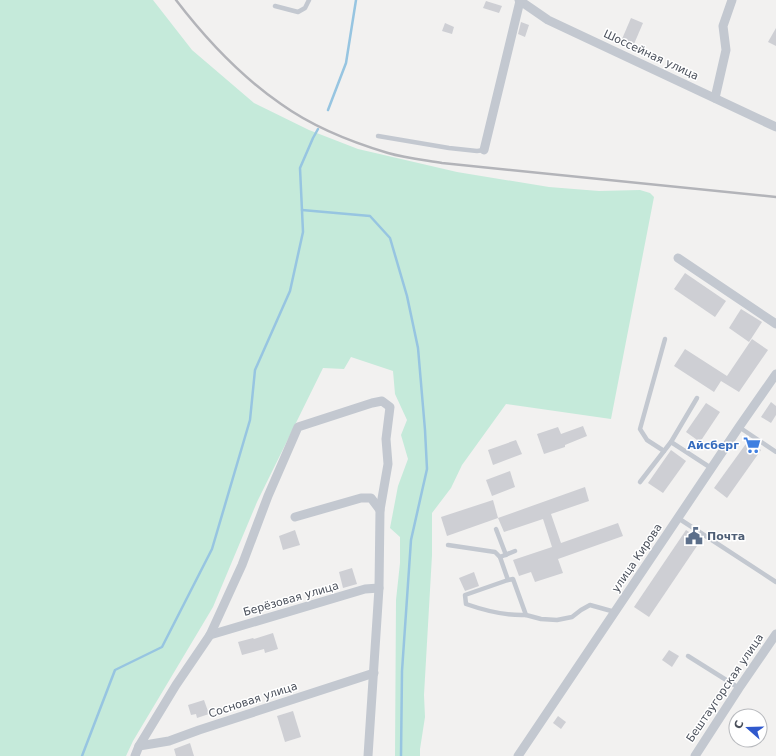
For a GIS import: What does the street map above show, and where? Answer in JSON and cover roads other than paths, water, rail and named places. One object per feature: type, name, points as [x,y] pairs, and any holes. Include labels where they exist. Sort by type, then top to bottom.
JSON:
[{"type":"street","points":[[715,98],[726,50],[723,26],[732,0]]},
{"type":"street","points":[[484,150],[520,1]]},
{"type":"street","name":"Шоссейная улица","points":[[520,1],[548,20],[776,127]]},
{"type":"street","points":[[678,258],[776,324]]},
{"type":"street","name":"улица Кирова","points":[[518,756],[711,468],[776,374]]},
{"type":"street","points":[[134,756],[176,685],[210,635],[242,565],[268,496],[298,426],[382,401],[390,407],[386,440],[388,464],[380,510],[380,588],[368,756]]},
{"type":"street","points":[[295,517],[361,498],[371,498],[380,510]]},
{"type":"street","name":"Берёзовая улица","points":[[210,635],[365,589],[380,588]]},
{"type":"street","name":"Бештаугорская улица","points":[[695,756],[776,634]]},
{"type":"street","name":"Сосновая улица","points":[[139,746],[169,741],[374,673]]},
{"type":"lane","points":[[275,6],[298,12],[305,8],[309,0]]},
{"type":"lane","points":[[378,136],[449,148],[484,150]]},
{"type":"lane","points":[[664,451],[647,440],[640,429],[665,339]]},
{"type":"lane","points":[[640,482],[671,442],[697,398]]},
{"type":"lane","points":[[739,427],[776,452]]},
{"type":"lane","points":[[671,442],[711,468]]},
{"type":"lane","points":[[678,518],[776,582]]},
{"type":"lane","points":[[496,529],[506,555]]},
{"type":"lane","points":[[448,545],[495,552],[500,557],[508,580]]},
{"type":"lane","points":[[500,557],[515,551]]},
{"type":"lane","points":[[526,615],[513,579],[465,596],[466,604],[481,609],[505,615],[526,615],[541,619],[557,620],[572,617],[590,605],[615,612]]},
{"type":"lane","points":[[688,656],[739,688]]},
{"type":"waterway","points":[[328,110],[346,63],[356,0]]},
{"type":"waterway","points":[[82,756],[115,670],[162,647],[212,549],[250,420],[255,370],[290,291],[303,232],[300,168],[318,129]]},
{"type":"waterway","points":[[302,210],[370,216],[390,238],[407,296],[418,348],[427,469],[411,540],[402,671],[401,756]]},
{"type":"railway","points":[[176,0],[225,56],[252,82],[266,93],[293,112],[319,127],[374,149],[401,156],[442,163],[776,197]]},
{"type":"place","name":"Айсберг","points":[[752,445]]},
{"type":"place","name":"Почта","points":[[694,536]]}]
